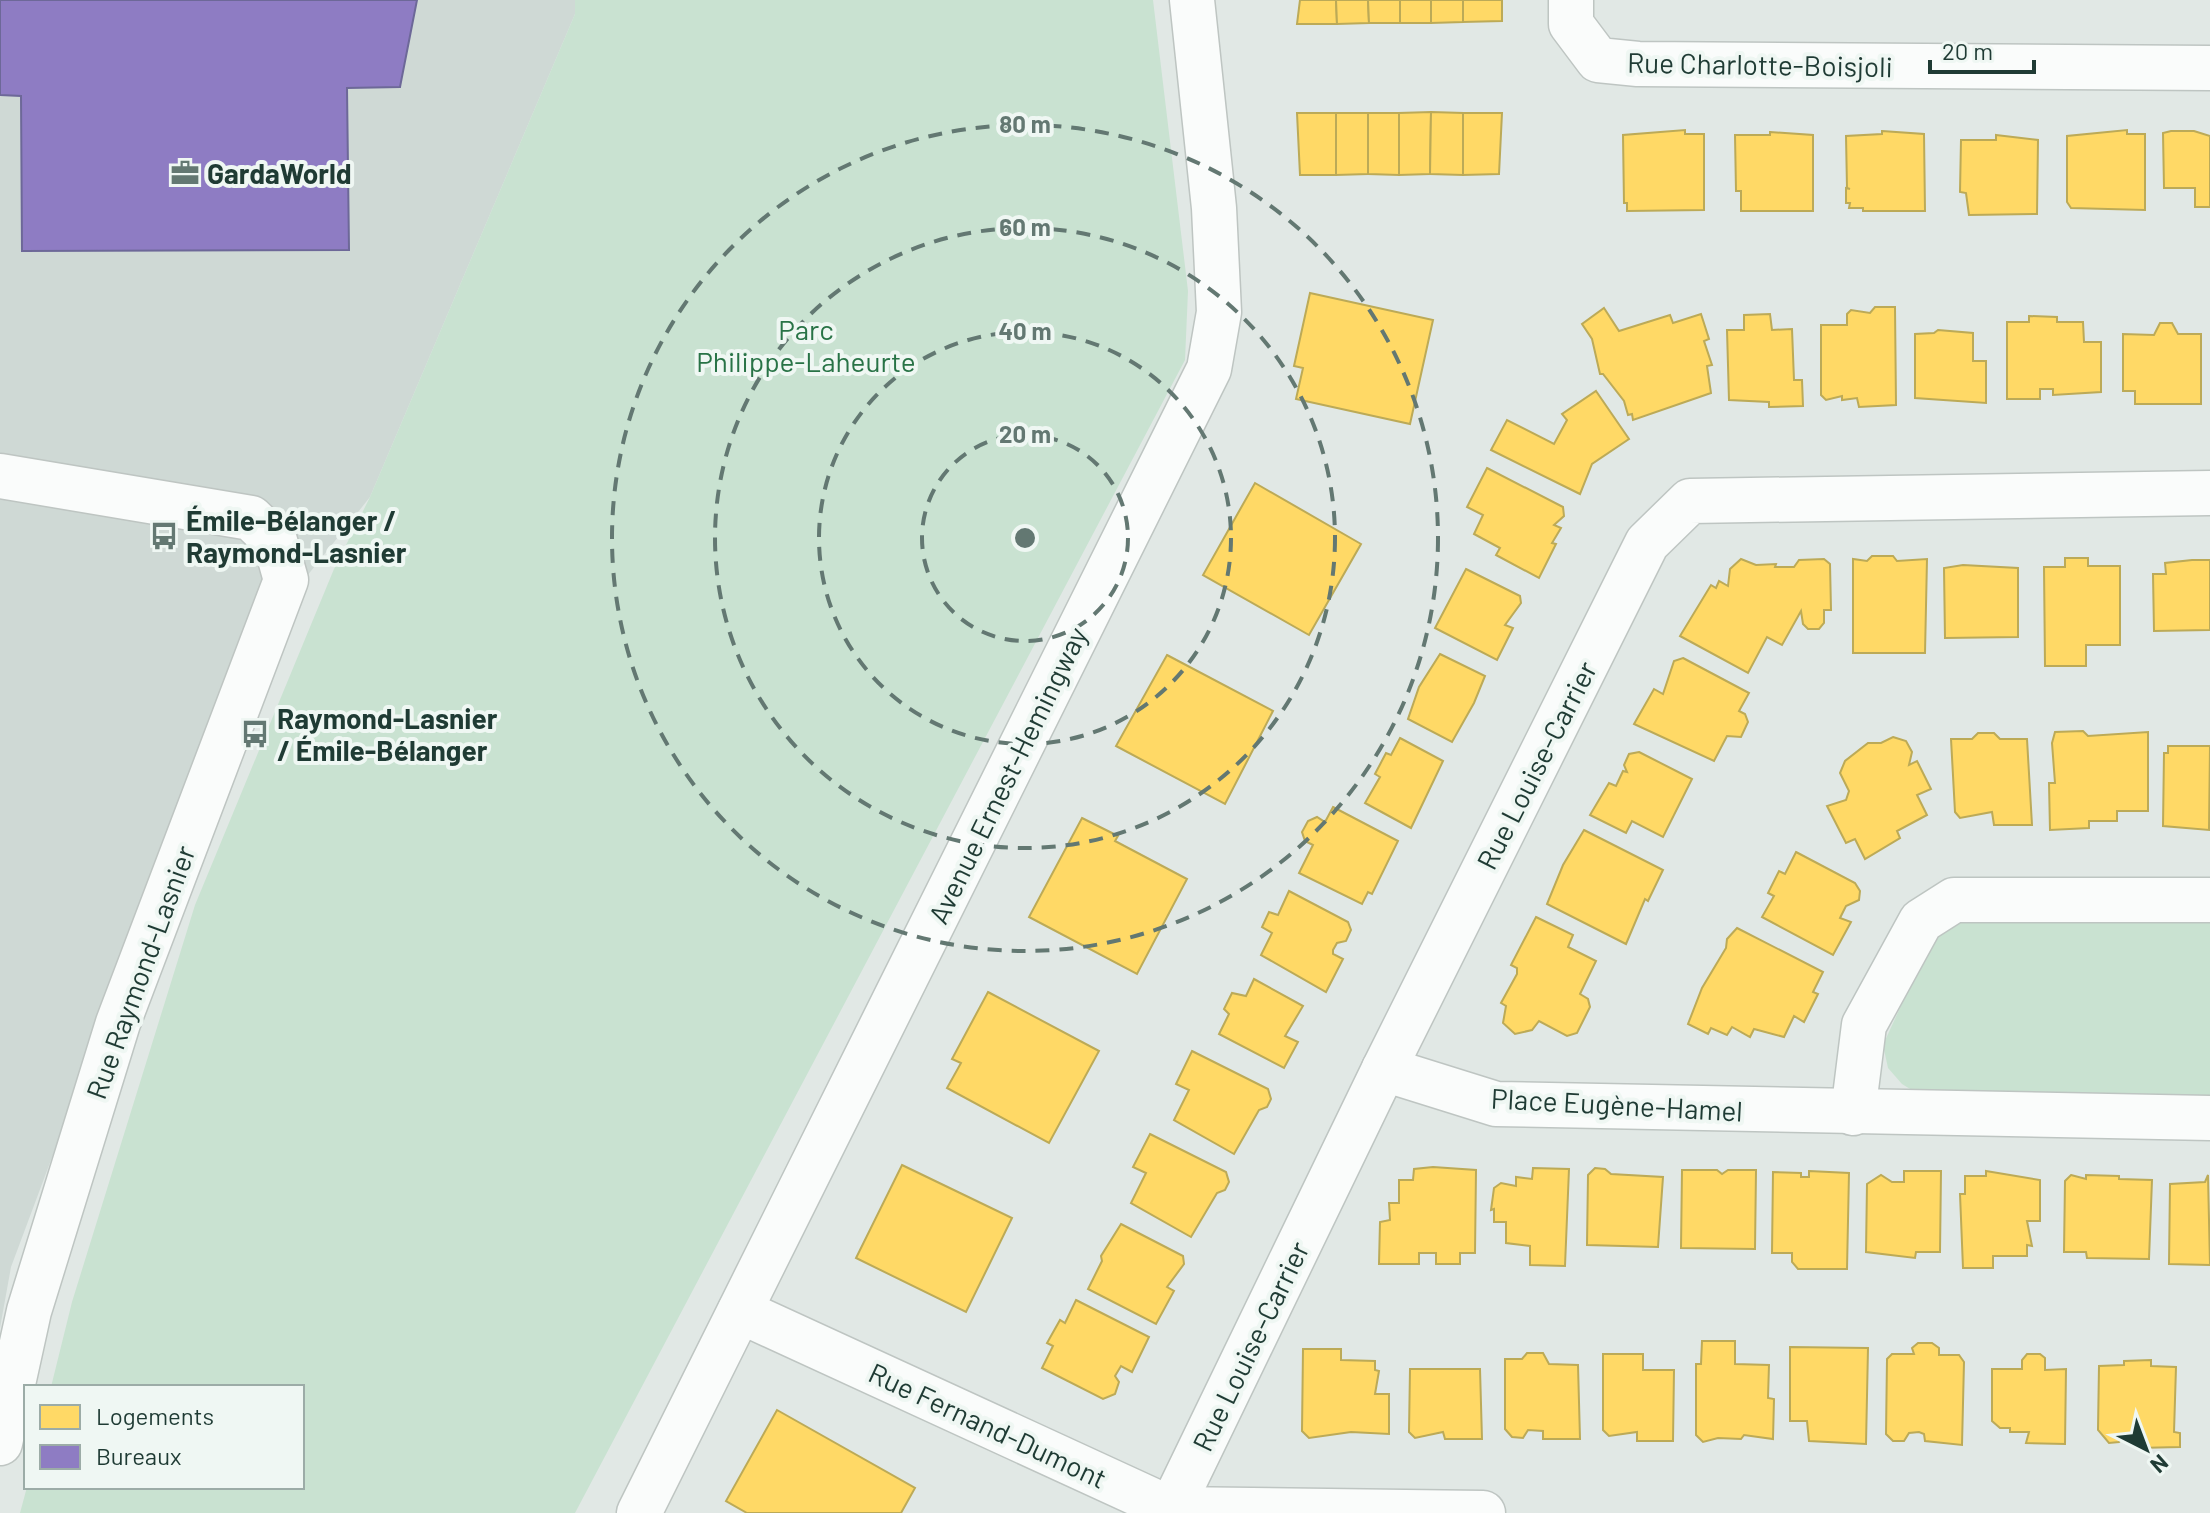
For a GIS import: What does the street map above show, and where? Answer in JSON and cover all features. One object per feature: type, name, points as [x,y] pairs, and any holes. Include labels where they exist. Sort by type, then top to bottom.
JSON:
[{"type":"street","name":"Avenue Ernest-Hemingway","points":[[639,1513],[1209,369],[1219,312],[1214,208],[1192,0]]},
{"type":"street","name":"Rue Charlotte-Boisjoli","points":[[1571,0],[1571,24],[1598,60],[1654,64],[2210,68]]},
{"type":"street","name":"Rue Raymond-Lasnier","points":[[0,476],[251,518],[275,541],[286,580],[118,1023],[29,1311],[0,1443]]},
{"type":"street","name":"Rue Louise-Carrier","points":[[1171,1509],[1384,1069],[1647,543],[1690,501],[2210,493]]},
{"type":"street","points":[[1853,1113],[1864,1025],[1921,921],[1954,900],[2210,900]]},
{"type":"street","name":"Place Eugène-Hamel","points":[[1384,1069],[1496,1104],[2210,1118]]},
{"type":"street","name":"Rue Fernand-Dumont","points":[[740,1311],[1171,1509],[1483,1513]]},
{"type":"shaded area","points":[[0,0],[575,0],[575,14],[370,497],[236,665],[11,1267],[0,1328]]},
{"type":"green space","name":"Parc Philippe-Laheurte","points":[[575,0],[1153,0],[1188,291],[1185,360],[575,1513],[20,1513],[26,1489],[304,1489],[304,1385],[51,1385],[72,1302],[195,905],[334,569],[370,497],[575,14]]},
{"type":"green space","points":[[2210,917],[2210,1101],[1923,1097],[1902,1084],[1888,1068],[1883,1045],[1932,938],[1962,918]]},
{"type":"building: Logements","points":[[1300,0],[1336,0],[1337,24],[1297,24]]},
{"type":"building: Logements","points":[[1336,0],[1368,0],[1369,23],[1337,24]]},
{"type":"building: Logements","points":[[1368,0],[1400,0],[1400,23],[1369,23]]},
{"type":"building: Logements","points":[[1400,0],[1431,0],[1431,23],[1400,23]]},
{"type":"building: Logements","points":[[1431,0],[1463,0],[1463,22],[1431,23]]},
{"type":"building: Logements","points":[[1463,0],[1502,0],[1502,21],[1463,22]]},
{"type":"building: Logements","points":[[1431,112],[1430,174],[1399,175],[1399,113]]},
{"type":"building: Logements","points":[[1431,112],[1463,113],[1463,175],[1430,174]]},
{"type":"building: Logements","points":[[1297,113],[1336,113],[1336,175],[1300,175]]},
{"type":"building: Logements","points":[[1336,113],[1368,113],[1368,174],[1336,175]]},
{"type":"building: Logements","points":[[1368,113],[1399,113],[1399,175],[1368,174]]},
{"type":"building: Logements","points":[[1463,113],[1502,113],[1499,174],[1463,175]]},
{"type":"building: Logements","points":[[1685,130],[1685,134],[1704,134],[1704,210],[1627,211],[1627,203],[1624,203],[1623,135]]},
{"type":"building: Logements","points":[[2127,130],[2127,134],[2145,134],[2145,210],[2071,208],[2067,202],[2067,136]]},
{"type":"building: Logements","points":[[1882,131],[1924,134],[1925,211],[1863,211],[1863,208],[1849,208],[1850,203],[1846,203],[1846,188],[1850,189],[1847,188],[1846,136],[1882,134]]},
{"type":"building: Logements","points":[[2194,131],[2210,136],[2210,207],[2195,207],[2195,188],[2164,188],[2163,133]]},
{"type":"building: Logements","points":[[1770,132],[1813,135],[1813,211],[1741,211],[1741,191],[1736,191],[1735,135],[1770,135]]},
{"type":"building: Logements","points":[[1996,135],[2038,140],[2037,214],[1969,215],[1966,193],[1960,192],[1961,140],[1996,140]]},
{"type":"building: Logements","points":[[1310,293],[1433,320],[1410,424],[1296,399],[1303,368],[1294,366]]},
{"type":"building: Logements","points":[[1875,307],[1895,307],[1896,405],[1859,407],[1857,398],[1842,400],[1842,396],[1826,400],[1821,395],[1821,325],[1847,325],[1847,314],[1851,310],[1870,313]]},
{"type":"building: Logements","points":[[1604,308],[1619,331],[1670,315],[1673,323],[1701,314],[1709,339],[1704,341],[1712,365],[1707,366],[1711,393],[1633,420],[1624,401],[1600,374],[1592,339],[1582,324]]},
{"type":"building: Logements","points":[[1770,314],[1772,330],[1792,329],[1794,380],[1802,380],[1803,406],[1769,407],[1769,402],[1729,400],[1727,330],[1744,330],[1744,315]]},
{"type":"building: Logements","points":[[2029,316],[2057,317],[2057,322],[2083,322],[2084,342],[2101,342],[2101,392],[2053,395],[2053,389],[2040,389],[2040,399],[2007,399],[2007,322],[2029,322]]},
{"type":"building: Logements","points":[[2160,323],[2172,323],[2178,334],[2201,334],[2201,404],[2135,404],[2135,391],[2123,391],[2123,334],[2154,335]]},
{"type":"building: Logements","points":[[1938,330],[1973,333],[1973,361],[1986,361],[1986,403],[1915,398],[1915,334]]},
{"type":"building: Logements","points":[[1596,391],[1629,439],[1592,464],[1580,494],[1491,450],[1507,420],[1554,444],[1567,420],[1562,414]]},
{"type":"building: Logements","points":[[1487,468],[1563,507],[1564,516],[1554,525],[1561,528],[1552,543],[1556,544],[1539,578],[1496,555],[1500,548],[1474,534],[1483,515],[1467,507]]},
{"type":"building: Logements","points":[[1255,483],[1361,544],[1309,635],[1203,575]]},
{"type":"building: Logements","points":[[1872,556],[1893,556],[1897,561],[1927,559],[1925,653],[1853,653],[1853,559],[1867,561]]},
{"type":"building: Logements","points":[[2065,558],[2088,558],[2088,566],[2120,566],[2120,645],[2086,645],[2086,666],[2045,666],[2044,567],[2065,567]]},
{"type":"building: Logements","points":[[1741,559],[1756,565],[1776,564],[1775,567],[1794,567],[1799,560],[1824,559],[1830,564],[1831,610],[1824,610],[1824,623],[1819,629],[1808,629],[1803,624],[1801,611],[1782,645],[1767,637],[1748,673],[1680,636],[1711,585],[1716,588],[1719,581],[1728,586],[1730,569]]},
{"type":"building: Logements","points":[[2210,560],[2210,630],[2154,631],[2153,574],[2166,574],[2165,563]]},
{"type":"building: Logements","points":[[1963,565],[2018,568],[2018,637],[1945,638],[1944,568]]},
{"type":"building: Logements","points":[[1466,569],[1520,596],[1521,603],[1505,625],[1513,628],[1497,660],[1435,628]]},
{"type":"building: Logements","points":[[1440,654],[1485,676],[1452,742],[1408,719],[1419,687]]},
{"type":"building: Logements","points":[[1167,655],[1273,711],[1225,804],[1116,746]]},
{"type":"building: Logements","points":[[1683,658],[1749,693],[1739,711],[1745,714],[1748,722],[1741,737],[1727,736],[1714,761],[1634,724],[1654,689],[1663,694],[1674,661]]},
{"type":"building: Logements","points":[[2083,731],[2088,736],[2148,732],[2148,811],[2117,811],[2117,821],[2089,821],[2089,828],[2050,830],[2049,783],[2055,783],[2052,743],[2055,732]]},
{"type":"building: Logements","points":[[1978,733],[1994,733],[2000,739],[2027,739],[2032,825],[1994,825],[1992,812],[1960,818],[1955,812],[1951,739],[1972,739]]},
{"type":"building: Logements","points":[[1893,737],[1906,741],[1912,752],[1909,765],[1917,761],[1931,789],[1917,795],[1927,815],[1897,831],[1900,838],[1865,859],[1855,839],[1846,843],[1827,806],[1846,800],[1849,791],[1840,773],[1845,761],[1868,743],[1881,743]]},
{"type":"building: Logements","points":[[1400,738],[1443,761],[1411,828],[1365,803],[1380,777],[1375,774],[1386,753],[1391,755]]},
{"type":"building: Logements","points":[[2168,746],[2210,746],[2209,830],[2163,826],[2164,753],[2168,753]]},
{"type":"building: Logements","points":[[1639,752],[1692,779],[1663,837],[1632,821],[1626,833],[1590,815],[1609,783],[1616,786],[1623,771],[1627,772],[1624,765],[1629,754]]},
{"type":"building: Logements","points":[[1333,807],[1398,841],[1372,894],[1368,892],[1362,904],[1299,873],[1313,845],[1305,841],[1302,832],[1308,821],[1317,817],[1325,822]]},
{"type":"building: Logements","points":[[1082,818],[1118,836],[1115,841],[1187,879],[1137,974],[1029,917]]},
{"type":"building: Logements","points":[[1584,830],[1663,870],[1648,901],[1645,899],[1626,944],[1547,904],[1563,865]]},
{"type":"building: Logements","points":[[1796,852],[1855,883],[1860,891],[1859,900],[1846,906],[1840,918],[1851,922],[1833,955],[1762,917],[1774,896],[1768,893],[1779,871],[1785,874]]},
{"type":"building: Logements","points":[[1289,891],[1348,922],[1351,930],[1346,941],[1337,943],[1333,950],[1333,954],[1343,959],[1326,992],[1261,955],[1272,933],[1262,927],[1269,912],[1278,915]]},
{"type":"building: Logements","points":[[1536,917],[1573,935],[1568,947],[1596,961],[1580,994],[1588,999],[1590,1007],[1577,1033],[1567,1036],[1539,1021],[1532,1030],[1515,1034],[1503,1023],[1506,1006],[1501,1003],[1517,974],[1517,968],[1511,965]]},
{"type":"building: Logements","points":[[1737,928],[1823,972],[1813,992],[1818,994],[1804,1022],[1794,1016],[1784,1037],[1754,1029],[1750,1037],[1732,1027],[1727,1035],[1711,1028],[1708,1034],[1688,1024],[1702,988],[1726,948],[1727,939]]},
{"type":"building: Logements","points":[[1254,979],[1303,1006],[1285,1036],[1298,1042],[1284,1068],[1219,1034],[1229,1014],[1224,1009],[1232,993],[1246,996]]},
{"type":"building: Logements","points":[[988,992],[1099,1051],[1049,1143],[947,1088],[961,1063],[952,1059]]},
{"type":"building: Logements","points":[[1192,1051],[1268,1089],[1271,1099],[1267,1107],[1259,1110],[1234,1154],[1174,1120],[1189,1090],[1176,1084]]},
{"type":"building: Logements","points":[[1150,1134],[1226,1172],[1229,1182],[1225,1190],[1217,1193],[1191,1237],[1131,1203],[1146,1173],[1133,1167]]},
{"type":"building: Logements","points":[[902,1165],[1012,1218],[966,1312],[856,1258]]},
{"type":"building: Logements","points":[[1533,1168],[1569,1169],[1565,1266],[1530,1265],[1530,1246],[1506,1243],[1506,1222],[1494,1222],[1494,1209],[1491,1210],[1494,1188],[1501,1183],[1516,1186],[1516,1177],[1532,1179]]},
{"type":"building: Logements","points":[[1595,1168],[1605,1169],[1611,1174],[1663,1177],[1658,1247],[1587,1245],[1588,1175]]},
{"type":"building: Logements","points":[[1414,1169],[1476,1170],[1475,1253],[1460,1253],[1460,1264],[1436,1264],[1436,1253],[1419,1253],[1419,1264],[1379,1264],[1380,1222],[1390,1220],[1389,1203],[1399,1203],[1399,1180],[1413,1180]]},
{"type":"building: Logements","points":[[1682,1170],[1717,1170],[1722,1174],[1728,1170],[1756,1170],[1755,1249],[1681,1248]]},
{"type":"building: Logements","points":[[1809,1171],[1849,1173],[1847,1269],[1798,1269],[1792,1262],[1792,1253],[1772,1253],[1773,1172],[1801,1173],[1801,1177],[1809,1177]]},
{"type":"building: Logements","points":[[1904,1171],[1941,1171],[1940,1252],[1916,1252],[1915,1258],[1866,1252],[1867,1184],[1881,1175],[1892,1182],[1904,1182]]},
{"type":"building: Logements","points":[[1986,1171],[2040,1180],[2040,1221],[2027,1221],[2032,1246],[2027,1245],[2027,1256],[1993,1256],[1993,1268],[1963,1268],[1960,1194],[1965,1194],[1965,1176],[1986,1176]]},
{"type":"building: Logements","points":[[2071,1175],[2086,1179],[2086,1175],[2152,1180],[2149,1259],[2087,1258],[2086,1252],[2064,1252],[2065,1181]]},
{"type":"building: Logements","points":[[2208,1175],[2210,1265],[2169,1264],[2170,1184],[2205,1182]]},
{"type":"building: Logements","points":[[1121,1224],[1183,1256],[1184,1264],[1167,1287],[1174,1291],[1156,1324],[1088,1289],[1102,1261],[1101,1256]]},
{"type":"building: Logements","points":[[1076,1300],[1149,1337],[1132,1372],[1121,1366],[1115,1376],[1119,1382],[1115,1394],[1103,1399],[1042,1368],[1053,1346],[1047,1343],[1060,1320],[1065,1323]]},
{"type":"building: Logements","points":[[1702,1341],[1735,1341],[1735,1364],[1769,1365],[1768,1398],[1774,1399],[1773,1439],[1744,1435],[1741,1439],[1718,1438],[1703,1442],[1696,1435],[1696,1364],[1701,1364]]},
{"type":"building: Logements","points":[[1918,1343],[1932,1343],[1939,1348],[1939,1355],[1959,1355],[1964,1362],[1962,1445],[1925,1441],[1924,1434],[1919,1432],[1909,1433],[1904,1441],[1893,1441],[1886,1434],[1887,1359],[1892,1354],[1914,1354],[1912,1348]]},
{"type":"building: Logements","points":[[1790,1347],[1868,1348],[1866,1444],[1809,1441],[1807,1421],[1790,1421]]},
{"type":"building: Logements","points":[[1303,1349],[1341,1349],[1341,1360],[1375,1361],[1375,1370],[1379,1371],[1375,1394],[1389,1394],[1389,1434],[1351,1432],[1309,1438],[1302,1431]]},
{"type":"building: Logements","points":[[1527,1353],[1543,1353],[1549,1364],[1578,1365],[1580,1439],[1543,1439],[1543,1431],[1528,1430],[1523,1438],[1512,1437],[1505,1429],[1505,1359],[1522,1359]]},
{"type":"building: Logements","points":[[1603,1354],[1643,1354],[1643,1370],[1674,1370],[1673,1441],[1637,1441],[1637,1432],[1609,1436],[1603,1430]]},
{"type":"building: Logements","points":[[2027,1354],[2040,1354],[2045,1358],[2045,1370],[2066,1369],[2065,1444],[2026,1443],[2029,1432],[2010,1432],[2010,1428],[2000,1428],[1992,1421],[1992,1369],[2022,1369],[2022,1360]]},
{"type":"building: Logements","points":[[2151,1360],[2151,1366],[2176,1367],[2174,1432],[2180,1433],[2180,1447],[2137,1448],[2137,1435],[2126,1435],[2119,1442],[2109,1443],[2098,1430],[2099,1366]]},
{"type":"building: Logements","points":[[1410,1369],[1480,1369],[1482,1439],[1445,1439],[1443,1432],[1415,1438],[1409,1432]]},
{"type":"building: Logements","points":[[777,1410],[915,1488],[901,1513],[747,1513],[726,1501]]},
{"type":"building: Bureaux","name":"GardaWorld","points":[[0,0],[417,0],[400,87],[347,88],[349,250],[22,251],[21,96],[0,95]]},
{"type":"place","name":"GardaWorld","points":[[185,173]]},
{"type":"place","name":"Émile-Bélanger / Raymond-Lasnier","points":[[164,536]]},
{"type":"place","name":"Raymond-Lasnier / Émile-Bélanger","points":[[255,734]]}]
